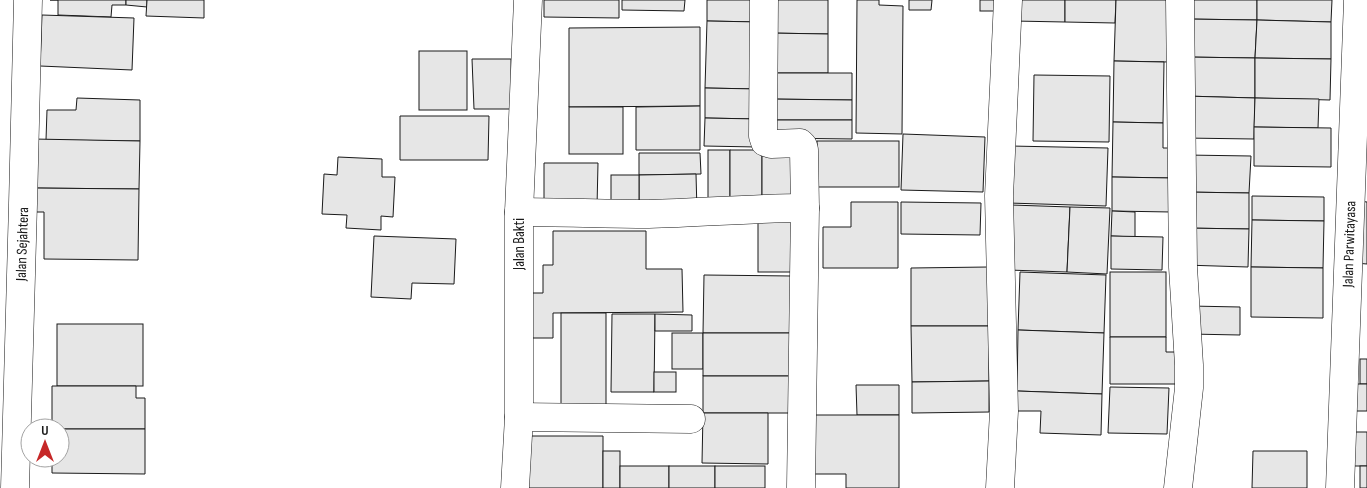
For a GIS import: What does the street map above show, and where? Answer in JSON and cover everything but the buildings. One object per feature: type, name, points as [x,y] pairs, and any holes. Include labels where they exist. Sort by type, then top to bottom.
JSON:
[{"type":"street","name":"Jalan Sejahtera","points":[[15,488],[28,0]]},
{"type":"street","name":"Jalan Bakti","points":[[515,488],[519,417],[519,212],[528,0]]},
{"type":"street","points":[[764,0],[763,136],[765,142],[771,144],[800,143],[803,146],[805,208],[801,487]]},
{"type":"street","points":[[1000,488],[1004,411],[999,196],[1008,0]]},
{"type":"street","points":[[1178,488],[1189,388],[1183,267],[1180,0]]},
{"type":"street","name":"Jalan Parwitayasa","points":[[1340,488],[1358,0]]},
{"type":"street","points":[[519,212],[647,214],[757,208],[805,208]]},
{"type":"street","points":[[519,417],[691,419]]}]
